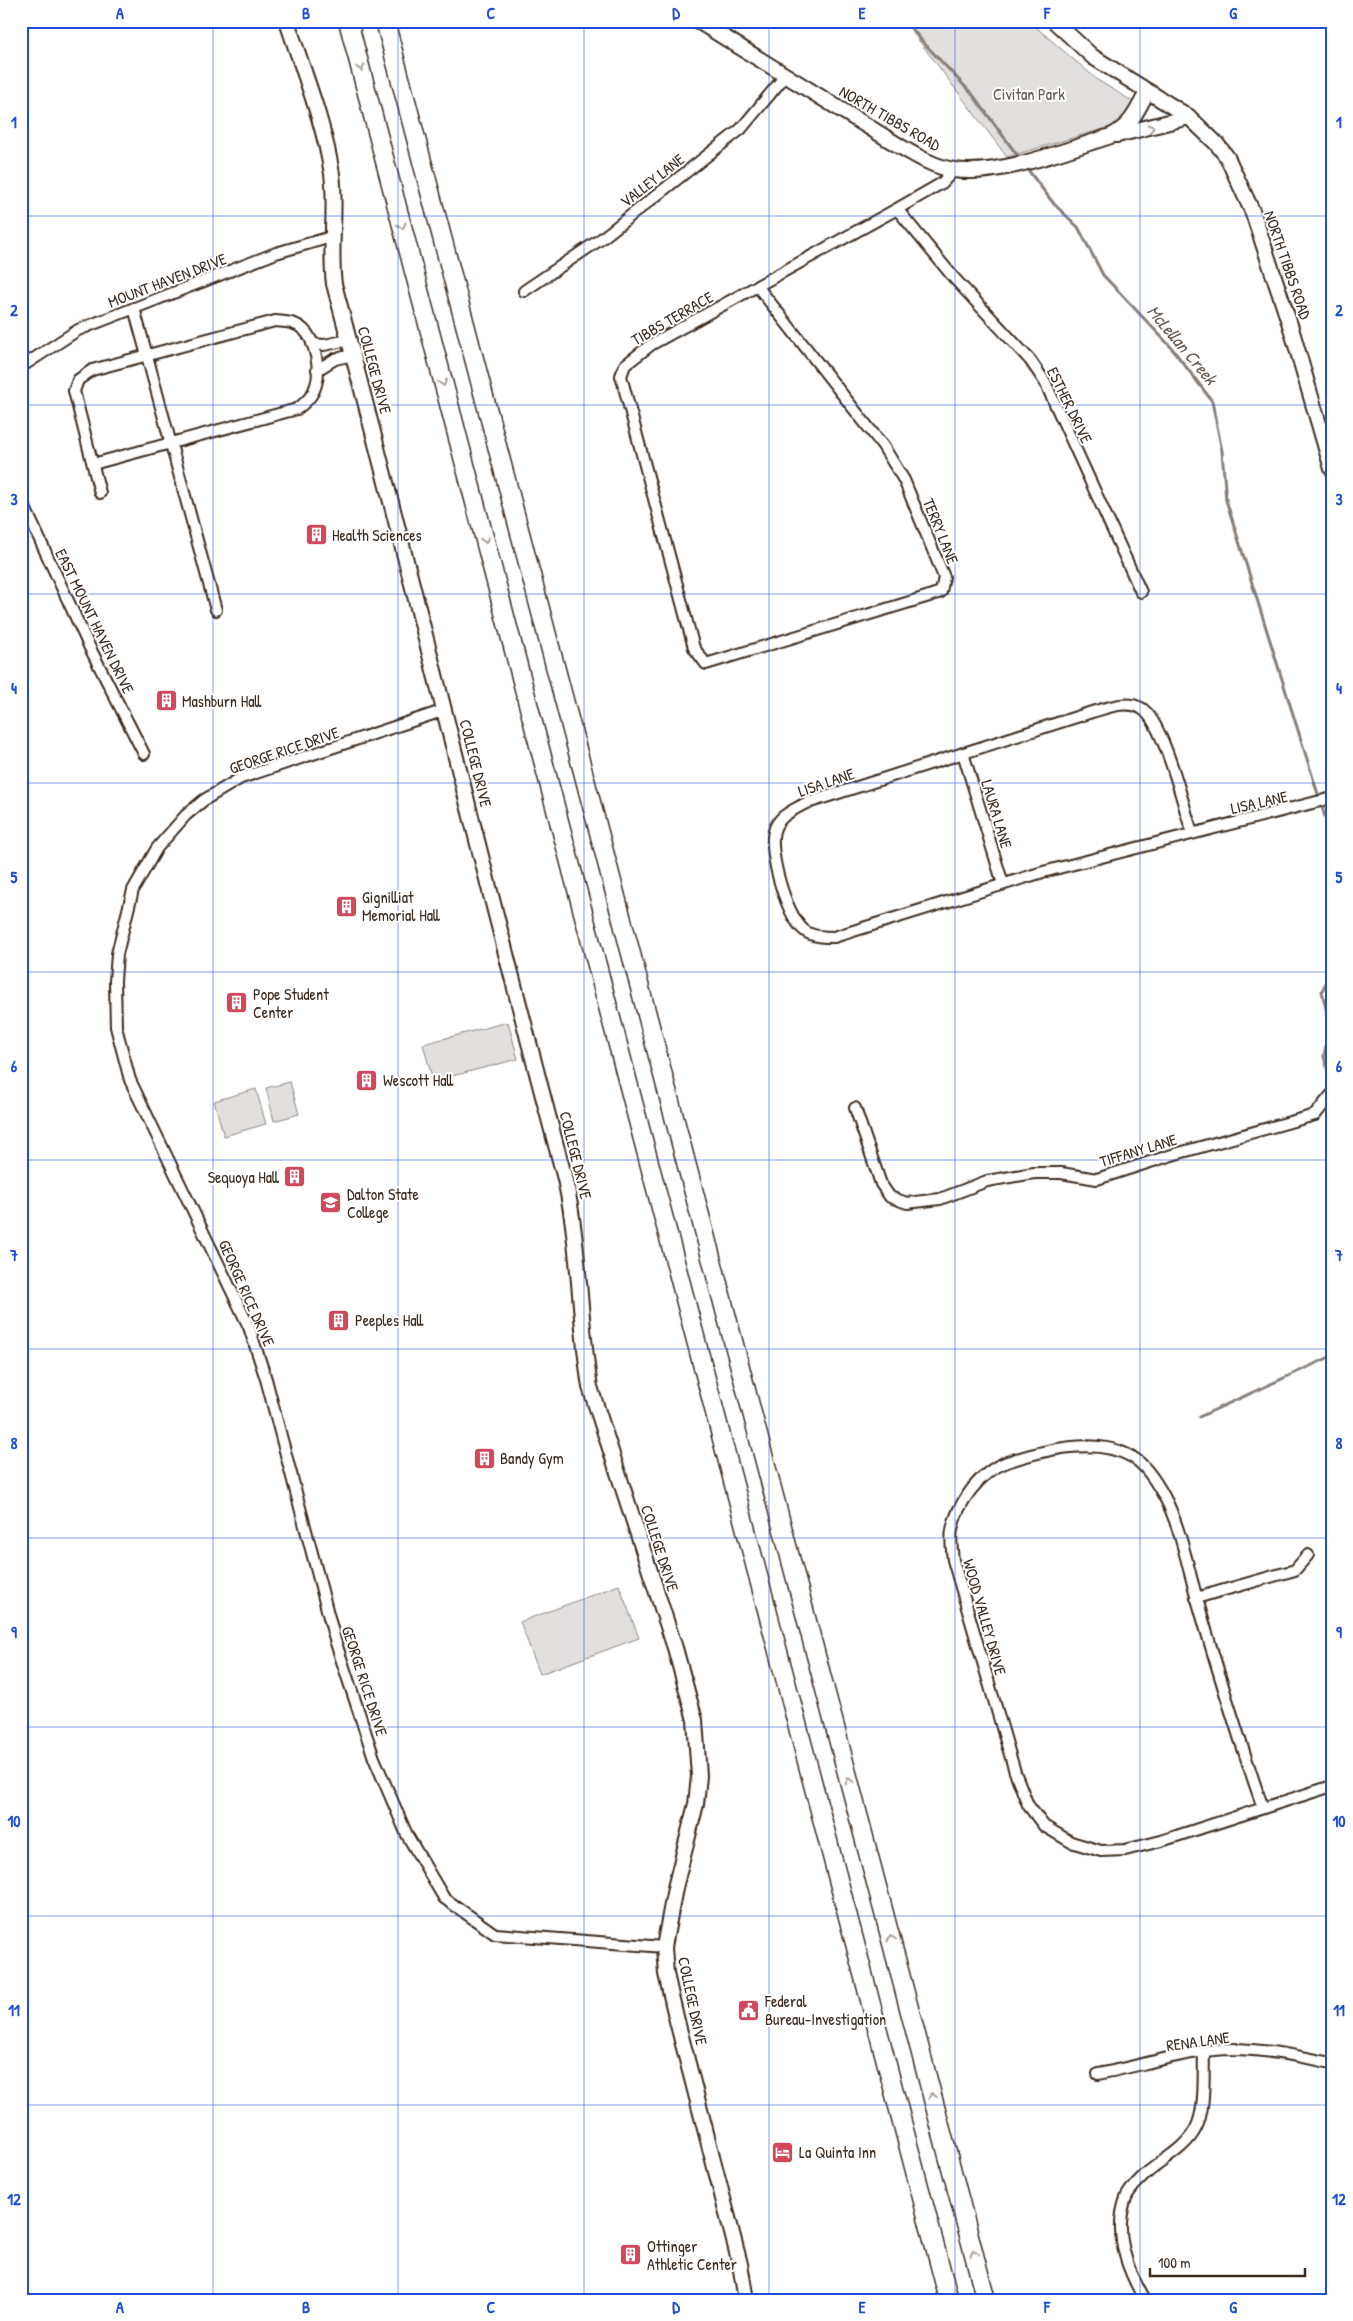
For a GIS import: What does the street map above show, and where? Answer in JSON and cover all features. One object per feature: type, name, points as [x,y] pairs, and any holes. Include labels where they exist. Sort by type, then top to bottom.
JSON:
[{"type":"highway","points":[[348,21],[949,2300]]},
{"type":"highway","points":[[385,21],[986,2300]]},
{"type":"street","name":"COLLEGE DRIVE","points":[[287,21],[317,114],[332,175],[330,259],[334,284],[445,710],[512,981],[566,1179],[572,1211],[583,1342],[590,1387],[682,1671],[695,1720],[699,1776],[696,1804],[674,1888],[664,1947],[666,1974],[740,2264],[746,2300]]},
{"type":"street","name":"NORTH TIBBS ROAD","points":[[698,21],[909,152],[932,164],[954,170],[974,171],[997,168],[1189,117]]},
{"type":"street","points":[[1054,21],[1093,57],[1147,92]]},
{"type":"street","name":"VALLEY LANE","points":[[524,291],[601,239],[741,129],[785,76]]},
{"type":"street","name":"NORTH TIBBS ROAD","points":[[1112,136],[1124,129],[1134,119],[1147,92],[1189,117],[1227,157],[1253,213],[1291,328],[1332,469]]},
{"type":"street","name":"TIBBS TERRACE","points":[[706,664],[694,648],[621,376],[625,365],[634,356],[942,183],[954,170]]},
{"type":"street","name":"ESTHER DRIVE","points":[[897,209],[954,278],[1030,360],[1045,382],[1141,592]]},
{"type":"street","name":"MOUNT HAVEN DRIVE","points":[[21,367],[78,330],[276,253],[331,237]]},
{"type":"street","name":"TERRY LANE","points":[[706,664],[941,592],[944,577],[904,480],[883,446],[758,287]]},
{"type":"street","points":[[134,308],[216,610]]},
{"type":"street","points":[[93,464],[297,409],[309,399],[317,384],[318,370],[312,344],[305,330],[292,322],[275,321],[92,370],[78,380],[74,391],[100,493]]},
{"type":"street","points":[[312,344],[324,345],[349,340]]},
{"type":"street","points":[[318,370],[335,360],[353,355]]},
{"type":"street","name":"EAST MOUNT HAVEN DRIVE","points":[[21,499],[89,646],[144,754]]},
{"type":"street","name":"LISA LANE","points":[[1192,833],[1158,729],[1141,708],[1124,704],[804,804],[783,816],[774,830],[772,846],[786,900],[794,920],[807,933],[820,937],[834,937],[1003,884],[1192,833],[1329,799]]},
{"type":"street","name":"GEORGE RICE DRIVE","points":[[445,710],[241,778],[204,800],[186,815],[157,848],[143,869],[133,890],[117,954],[115,981],[116,1027],[130,1080],[249,1328],[266,1379],[335,1640],[374,1758],[407,1835],[444,1898],[495,1934],[664,1947]]},
{"type":"street","name":"LAURA LANE","points":[[963,753],[1003,884]]},
{"type":"street","name":"TIFFANY LANE","points":[[855,1108],[881,1184],[890,1197],[907,1203],[940,1199],[986,1181],[1034,1173],[1061,1174],[1097,1179],[1172,1155],[1315,1116],[1329,1098]]},
{"type":"street","name":"WOOD VALLEY DRIVE","points":[[1263,1808],[1166,1499],[1148,1473],[1133,1457],[1085,1446],[1030,1455],[999,1465],[982,1478],[957,1512],[952,1532],[953,1560],[1015,1772],[1028,1805],[1044,1826],[1071,1842],[1101,1851],[1124,1850],[1263,1808],[1332,1786]]},
{"type":"street","points":[[1196,1598],[1296,1570],[1308,1555]]},
{"type":"street","name":"RENA LANE","points":[[1098,2074],[1204,2052],[1229,2049],[1280,2053],[1332,2063]]},
{"type":"street","points":[[1145,2300],[1130,2275],[1122,2244],[1121,2227],[1126,2196],[1147,2173],[1181,2147],[1196,2128],[1202,2102],[1204,2052]]},
{"type":"green space","name":"Civitan Park","points":[[904,21],[1033,21],[1039,30],[1099,81],[1140,106],[1141,118],[1007,157]]},
{"type":"green space","points":[[508,1022],[518,1059],[433,1081],[423,1044]]},
{"type":"green space","points":[[290,1082],[299,1114],[274,1121],[266,1088]]},
{"type":"green space","points":[[256,1089],[266,1124],[224,1136],[214,1101]]},
{"type":"green space","points":[[619,1585],[639,1638],[540,1674],[520,1622]]},
{"type":"waterway","name":"McLellan Creek","points":[[906,21],[921,40],[973,95],[1020,159]]},
{"type":"waterway","name":"McLellan Creek","points":[[1025,166],[1054,204],[1078,227],[1103,275],[1170,346],[1212,401],[1222,451],[1226,500],[1332,839]]},
{"type":"waterway","name":"McLellan Creek","points":[[1332,971],[1322,991],[1330,1026],[1324,1056],[1332,1086]]},
{"type":"waterway","points":[[1199,1417],[1332,1356]]},
{"type":"place","name":"Health Sciences","points":[[316,535]]},
{"type":"place","name":"Mashburn Hall","points":[[166,701]]},
{"type":"place","name":"Gignilliat Memorial Hall","points":[[346,906]]},
{"type":"place","name":"Pope Student Center","points":[[237,1003]]},
{"type":"place","name":"Wescott Hall","points":[[367,1080]]},
{"type":"place","name":"Sequoya Hall","points":[[295,1177]]},
{"type":"place","name":"Dalton State College","points":[[331,1203]]},
{"type":"place","name":"Peeples Hall","points":[[339,1320]]},
{"type":"place","name":"Bandy Gym","points":[[484,1458]]},
{"type":"place","name":"Federal Bureau-Investigation","points":[[749,2010]]},
{"type":"place","name":"La Quinta Inn","points":[[783,2152]]},
{"type":"place","name":"Ottinger Athletic Center","points":[[631,2255]]}]
